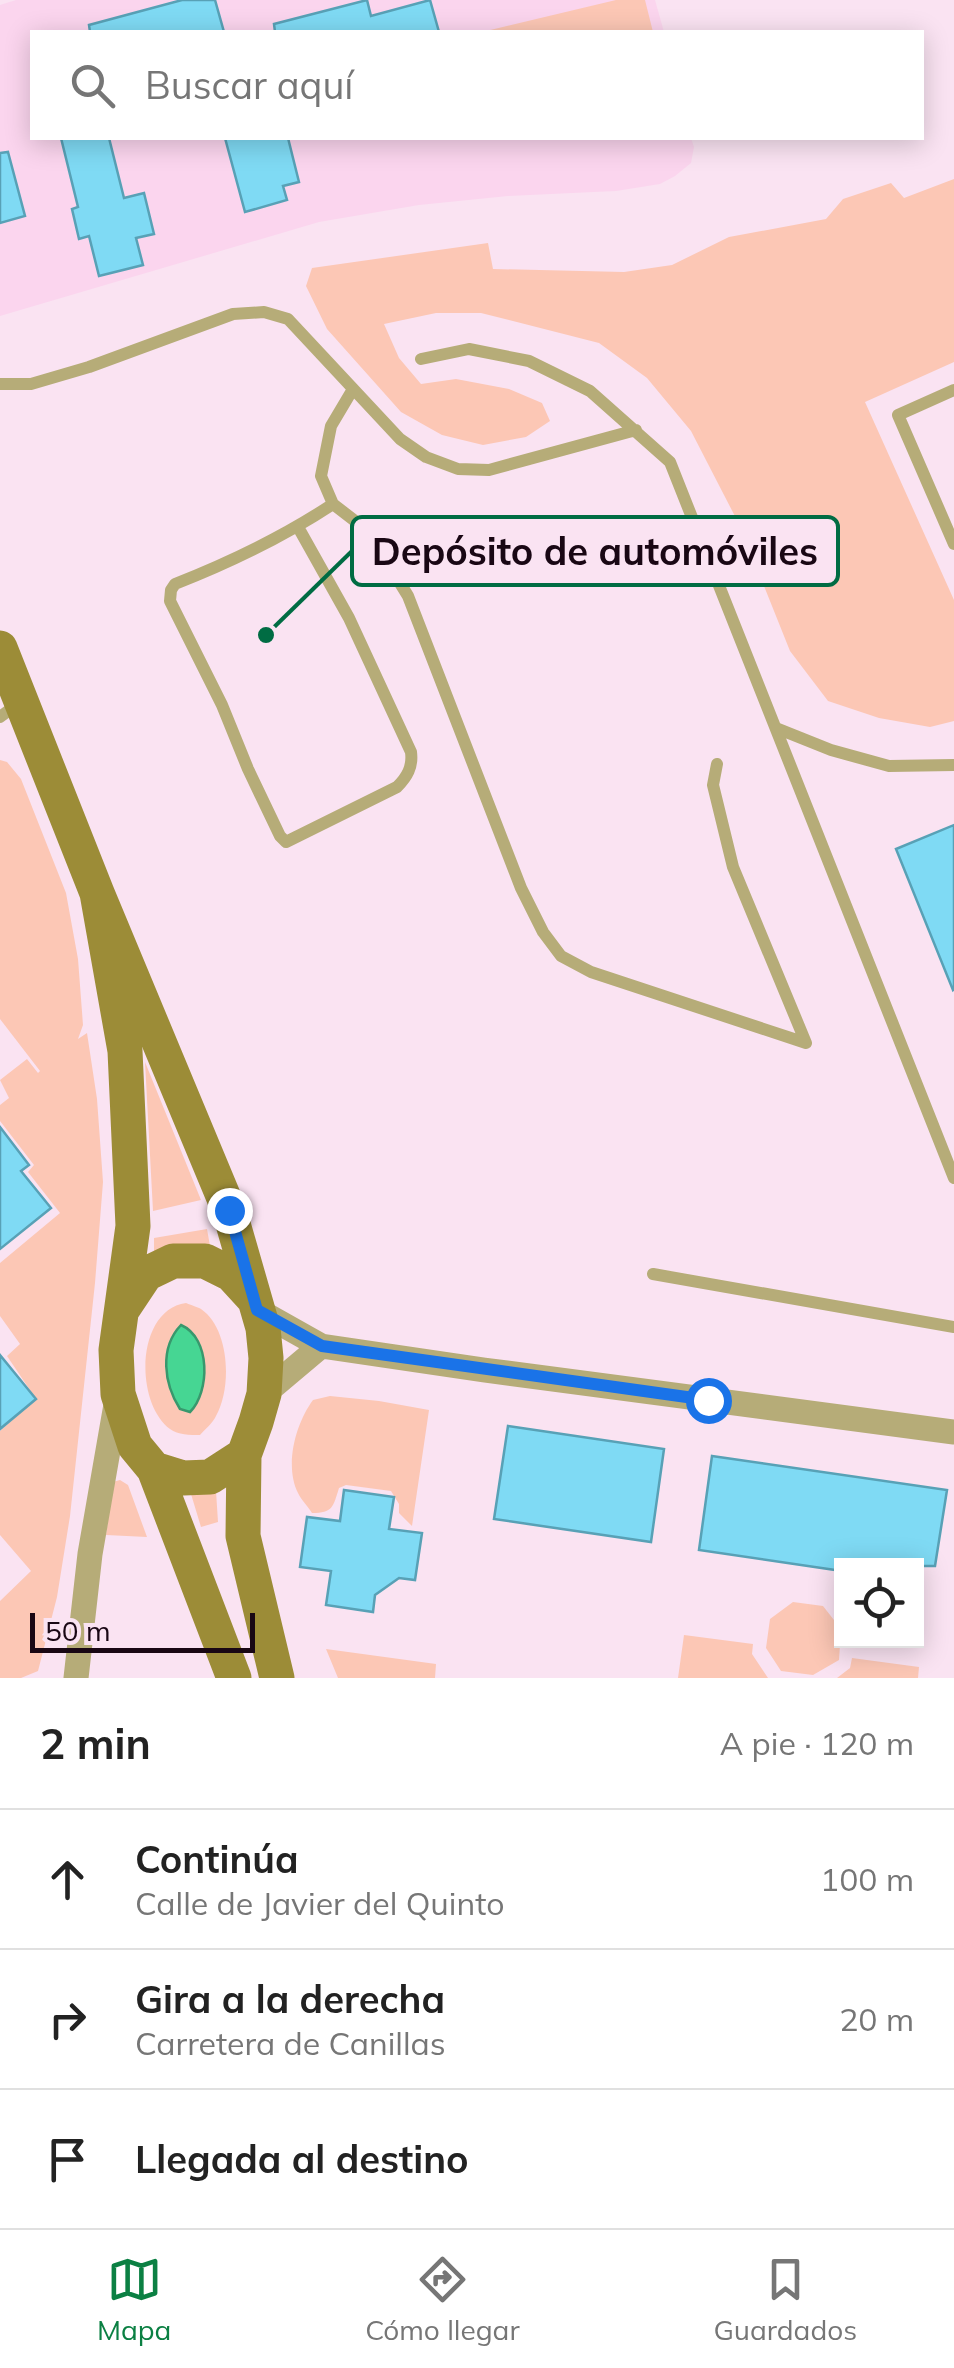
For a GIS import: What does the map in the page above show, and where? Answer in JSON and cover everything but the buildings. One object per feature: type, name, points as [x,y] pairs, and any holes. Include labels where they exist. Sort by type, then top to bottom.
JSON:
[{"type":"street","points":[[0,648],[11,709],[97,893],[229,1210],[263,1328],[264,1394],[244,1455],[244,1536],[277,1678]]},
{"type":"street","points":[[76,1678],[90,1554],[118,1394],[116,1350],[132,1226],[125,1051],[97,893]]},
{"type":"street","points":[[123,1308],[146,1274],[173,1261],[205,1261],[231,1274],[255,1304],[322,1346],[954,1432]]},
{"type":"street","points":[[264,1394],[322,1346]]},
{"type":"street","points":[[118,1394],[135,1446],[154,1469],[234,1678]]},
{"type":"street","points":[[154,1469],[183,1478],[210,1477],[244,1455]]},
{"type":"lane","points":[[0,384],[31,384],[233,314],[264,312],[288,318],[400,439],[426,457],[458,469],[489,470],[636,430]]},
{"type":"lane","points":[[421,359],[469,349],[528,361],[590,391],[670,462],[954,1178]]},
{"type":"lane","points":[[353,389],[331,426],[321,476],[332,504],[368,530],[408,596],[522,888],[543,932],[561,956],[591,972],[806,1043],[734,867],[713,785],[718,764]]},
{"type":"lane","points":[[954,390],[898,414],[954,544]]},
{"type":"lane","points":[[298,526],[348,618],[411,752],[412,762],[406,778],[397,787],[286,842],[170,601],[175,584],[235,560],[332,504]]},
{"type":"lane","points":[[776,728],[831,750],[889,766],[954,765]]},
{"type":"lane","points":[[654,1274],[954,1327]]},
{"type":"shaded area","points":[[16,0],[655,0],[663,30],[30,30],[30,140],[692,140],[691,163],[660,184],[616,191],[419,205],[319,222],[0,316],[0,5]]},
{"type":"shaded area","points":[[616,0],[645,0],[652,30],[490,30]]},
{"type":"shaded area","points":[[954,179],[954,362],[865,402],[954,600],[954,721],[930,727],[879,718],[828,701],[790,651],[740,526],[691,431],[647,378],[599,343],[481,313],[436,313],[384,324],[399,358],[421,384],[456,379],[509,389],[542,403],[550,421],[526,437],[483,445],[442,435],[401,412],[327,329],[306,286],[312,268],[488,243],[493,269],[624,272],[672,265],[729,237],[826,219],[843,199],[891,183],[904,198]]},
{"type":"shaded area","points":[[0,760],[7,762],[21,779],[66,893],[78,959],[83,1025],[78,1039],[87,1033],[103,1182],[70,1516],[57,1597],[38,1671],[21,1678],[0,1678],[0,1601],[31,1571],[0,1535],[0,1431],[36,1399],[7,1356],[20,1344],[0,1316],[0,1263],[60,1213],[28,1172],[34,1165],[0,1121],[0,1105],[9,1098],[0,1080],[27,1059],[40,1071],[0,1019]]},
{"type":"shaded area","points":[[145,1062],[201,1200],[153,1211]]},
{"type":"shaded area","points":[[207,1229],[210,1246],[154,1251],[154,1238]]},
{"type":"shaded area","points":[[186,1303],[211,1318],[223,1344],[225,1360],[221,1404],[215,1419],[200,1435],[170,1429],[158,1416],[146,1379],[149,1339],[157,1322],[169,1309]]},
{"type":"shaded area","points":[[181,1325],[198,1341],[204,1366],[201,1392],[190,1412],[180,1409],[167,1378],[169,1344]]},
{"type":"shaded area","points":[[330,1396],[429,1410],[412,1526],[399,1513],[399,1504],[391,1491],[346,1485],[339,1488],[331,1508],[319,1513],[312,1513],[299,1496],[292,1470],[297,1432],[313,1400]]},
{"type":"shaded area","points":[[120,1480],[128,1485],[147,1537],[106,1535],[113,1482]]},
{"type":"shaded area","points":[[216,1491],[218,1522],[201,1527],[191,1494]]},
{"type":"shaded area","points":[[793,1602],[823,1606],[834,1620],[834,1648],[840,1648],[839,1660],[813,1675],[781,1671],[766,1648],[770,1619]]},
{"type":"shaded area","points":[[684,1635],[753,1644],[752,1654],[768,1678],[678,1678]]},
{"type":"shaded area","points":[[326,1649],[436,1664],[435,1678],[338,1678]]},
{"type":"shaded area","points":[[852,1658],[919,1667],[918,1678],[837,1678],[850,1668]]},
{"type":"place","name":"Depósito de automóviles","points":[[266,635]]},
{"type":"route","points":[[229,1210],[257,1310],[322,1346],[708,1400]]}]
